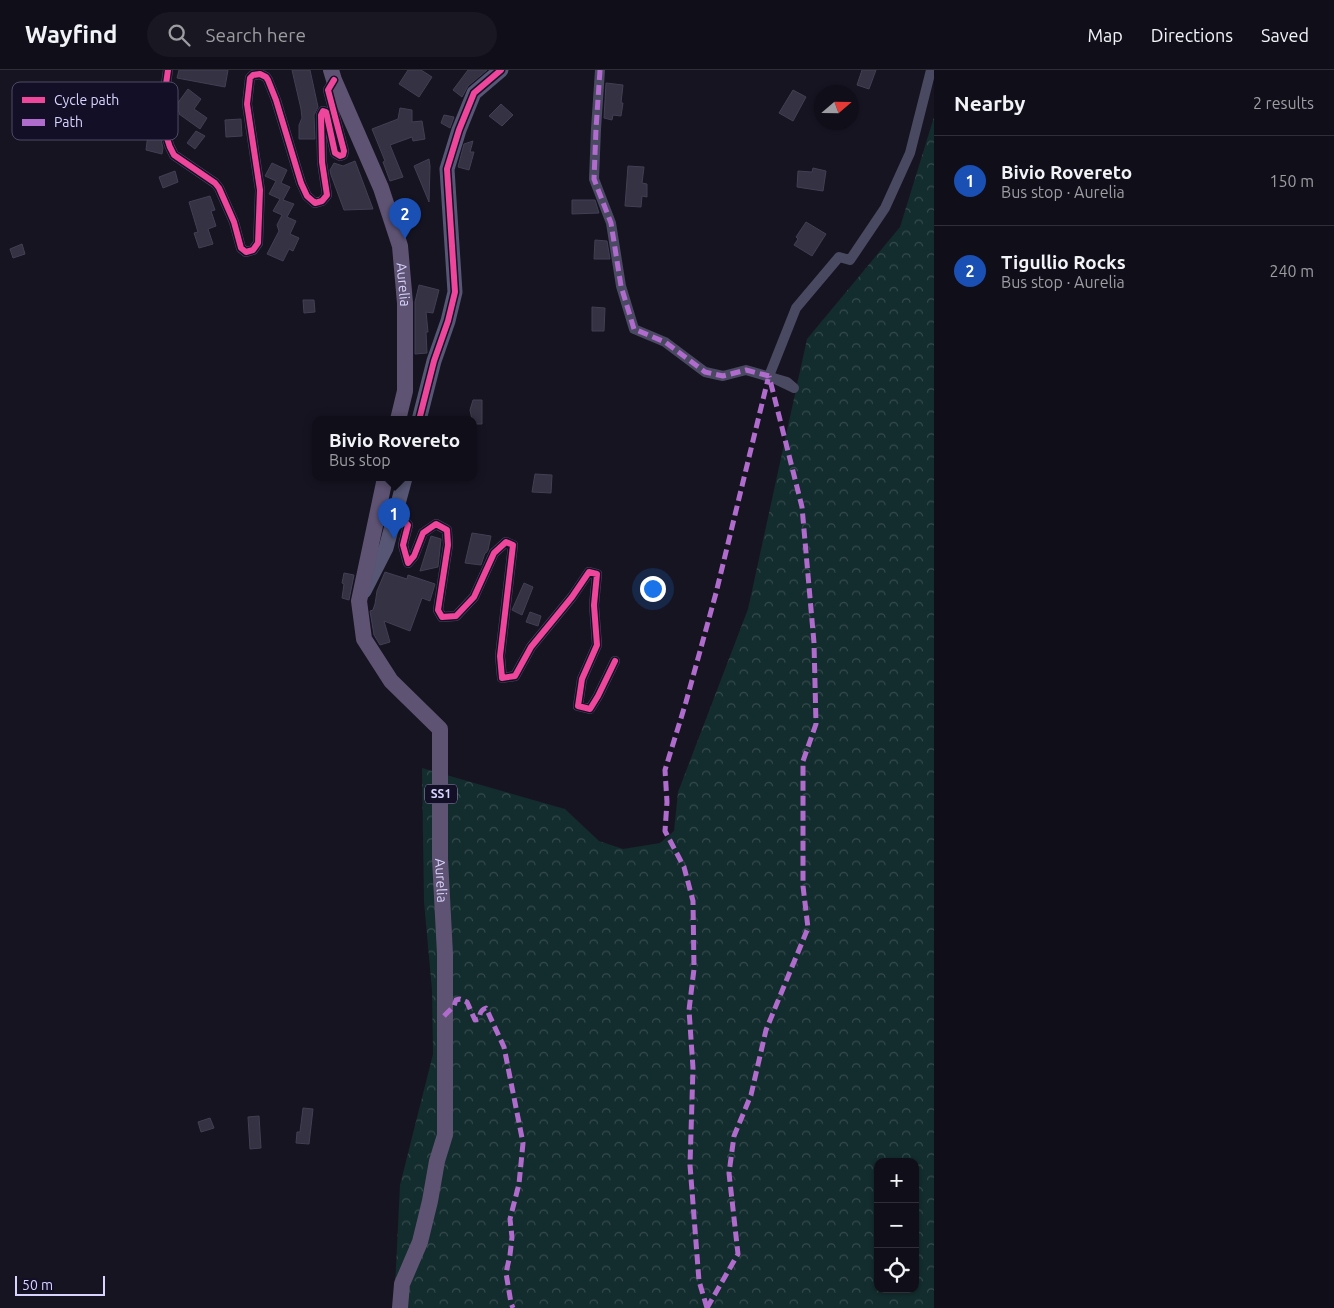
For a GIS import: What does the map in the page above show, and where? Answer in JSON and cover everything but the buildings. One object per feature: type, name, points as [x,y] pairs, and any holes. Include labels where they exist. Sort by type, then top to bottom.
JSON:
[{"type":"main road","name":"Aurelia","points":[[332,75],[381,188],[400,246],[405,303],[405,391],[399,416]]},
{"type":"main road","name":"Aurelia","points":[[383,481],[359,601],[364,639],[391,681],[440,729],[440,858],[445,954],[444,1135],[420,1242],[402,1284],[400,1308]]},
{"type":"street","points":[[420,416],[455,292],[446,168],[474,94],[501,70]]},
{"type":"street","points":[[600,70],[594,179],[610,223],[621,286],[634,329],[665,342],[705,372],[723,376],[746,370],[769,376],[796,308],[839,257],[850,260],[885,208],[910,153],[931,70]]},
{"type":"street","points":[[168,140],[174,155],[215,183],[219,188],[234,222],[242,248],[246,252],[253,250],[258,243],[260,190],[246,104],[250,78],[253,75],[260,74],[268,80],[276,100],[301,183],[306,196],[315,203],[322,201],[327,194],[322,162],[321,115],[323,111],[326,112],[335,153],[340,156],[343,155],[344,151],[328,90],[332,75]]},
{"type":"street","points":[[359,601],[386,548],[404,481]]},
{"type":"street","points":[[396,513],[408,525],[403,545],[408,562],[414,556],[423,533],[436,524],[447,530],[448,545],[438,610],[442,617],[456,616],[474,597],[494,554],[506,542],[513,545],[500,656],[502,678],[515,676],[531,647],[572,597],[589,572],[597,574],[594,604],[597,645],[582,679],[578,706],[590,709],[615,661]]},
{"type":"green space","points":[[934,117],[934,1308],[394,1308],[400,1185],[433,1054],[432,990],[424,902],[422,768],[565,809],[599,841],[623,849],[660,843],[674,831],[678,792],[748,609],[807,339],[900,227]]},
{"type":"marked path","points":[[600,70],[594,179],[611,223],[621,286],[634,329],[665,342],[705,372],[723,376],[746,370],[769,376]]},
{"type":"marked path","points":[[707,1308],[738,1254],[729,1173],[734,1136],[751,1095],[766,1030],[808,928],[803,886],[803,761],[816,724],[814,643],[802,507],[769,376]]},
{"type":"marked path","points":[[707,1308],[699,1281],[690,1165],[693,1068],[689,1010],[694,969],[693,901],[684,867],[665,831],[667,802],[665,770],[716,593],[768,379]]},
{"type":"marked path","points":[[444,1016],[454,1006],[456,1000],[460,999],[467,1002],[475,1020],[479,1019],[481,1011],[486,1008],[504,1047],[523,1143],[519,1184],[510,1219],[512,1237],[506,1273],[513,1308]]},
{"type":"cycle path","points":[[166,82],[168,70]]},
{"type":"cycle path","points":[[420,416],[455,292],[447,169],[459,130],[474,93],[501,70]]},
{"type":"cycle path","points":[[167,140],[174,155],[215,183],[219,188],[234,222],[241,248],[246,252],[253,250],[258,243],[260,190],[247,104],[250,78],[253,75],[260,74],[268,80],[276,100],[301,183],[307,196],[315,203],[322,201],[327,195],[322,162],[321,115],[323,111],[326,112],[335,153],[340,156],[343,155],[344,151],[328,90],[334,80]]},
{"type":"cycle path","points":[[396,513],[408,525],[403,545],[408,563],[414,556],[423,533],[436,524],[447,530],[448,545],[438,610],[442,617],[456,616],[474,597],[494,553],[506,542],[513,545],[500,656],[502,678],[515,676],[531,647],[572,597],[589,572],[597,574],[594,605],[597,645],[582,679],[578,706],[590,709],[615,661]]},
{"type":"place","name":"Tigullio Rocks","points":[[405,239]]},
{"type":"place","name":"Bivio Rovereto","points":[[394,539]]}]
